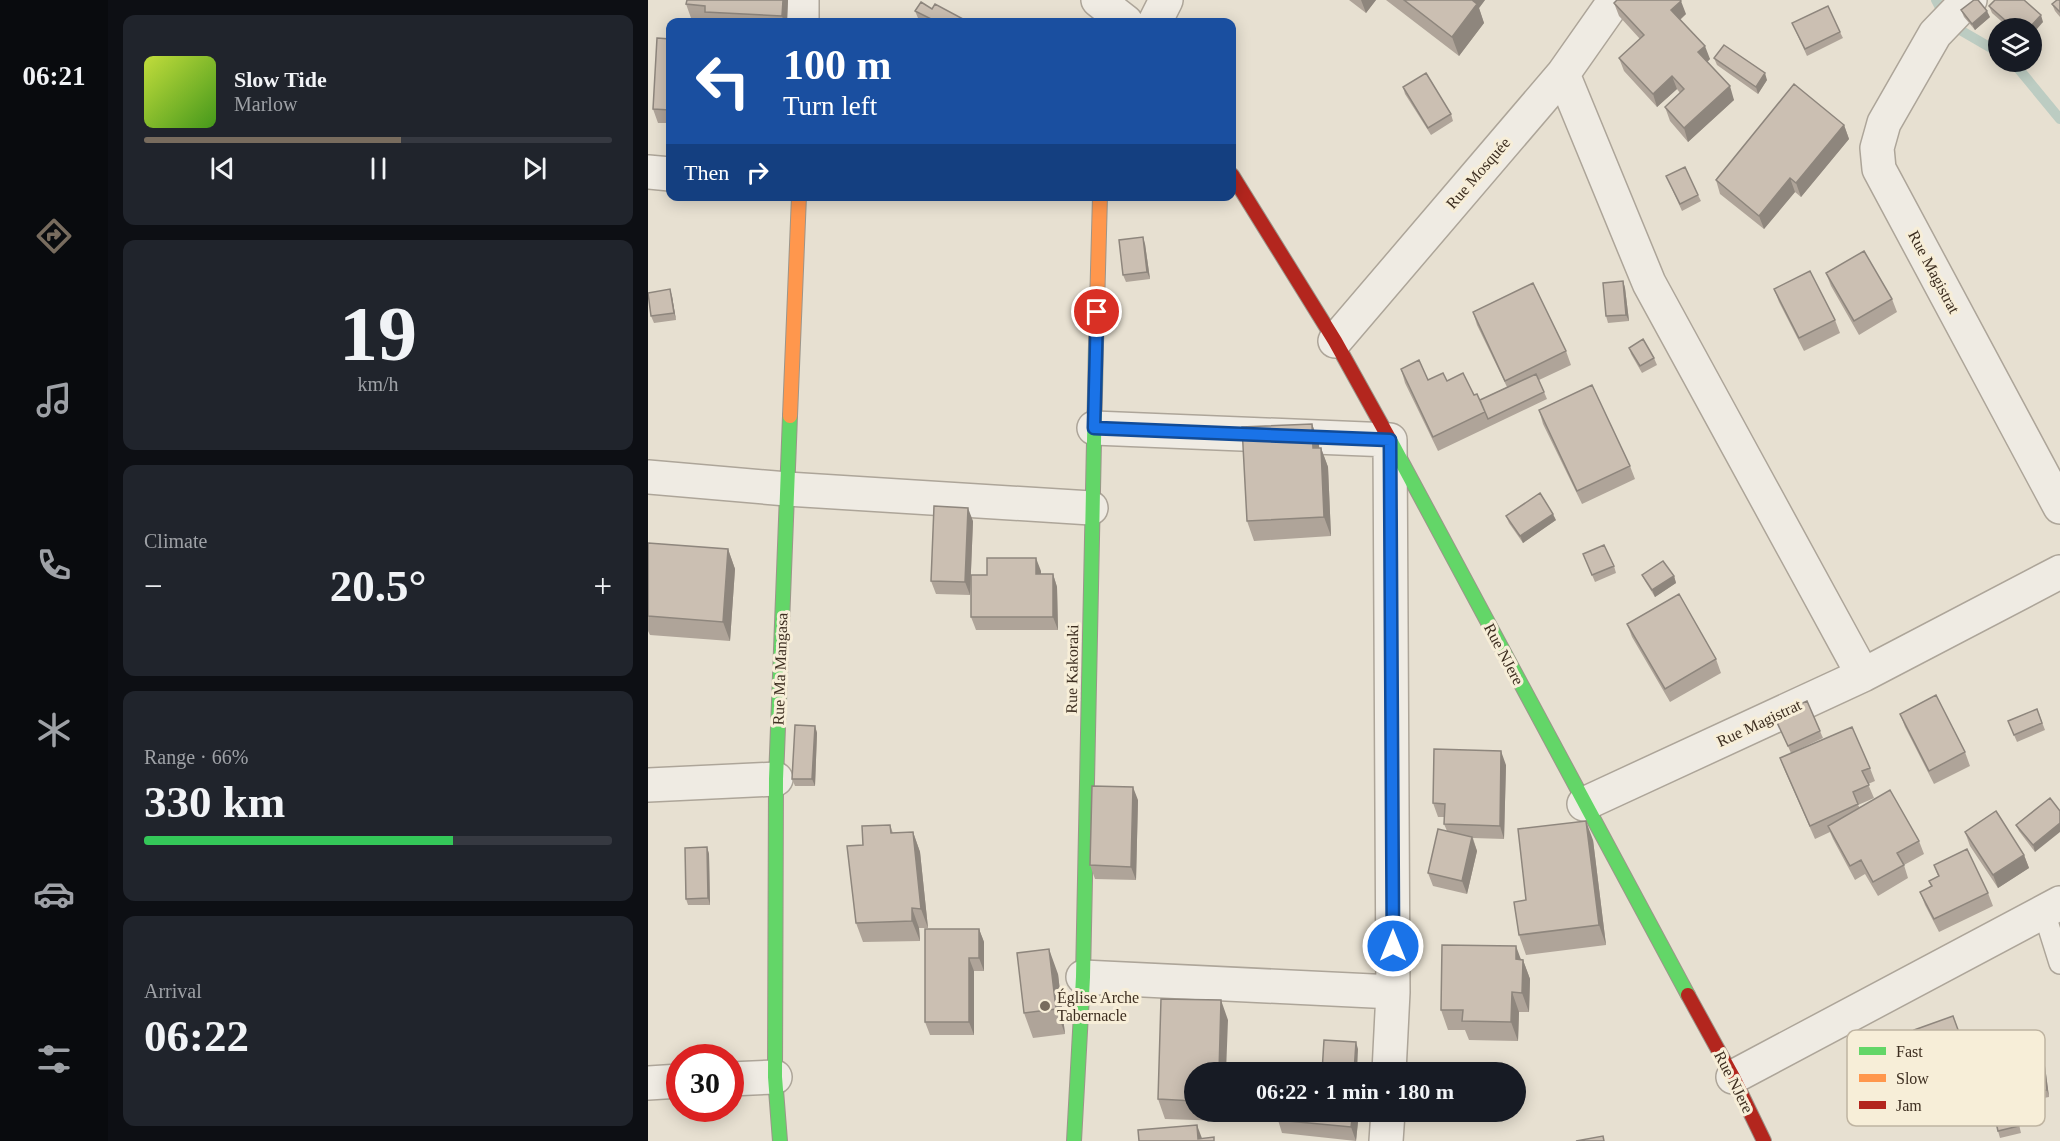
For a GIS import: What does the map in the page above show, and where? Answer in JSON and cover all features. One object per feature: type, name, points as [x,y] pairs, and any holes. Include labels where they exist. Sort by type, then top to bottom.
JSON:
[{"type":"street","points":[[802,0],[802,18]]},
{"type":"street","points":[[1098,0],[1121,18]]},
{"type":"street","points":[[1157,18],[1166,0]]},
{"type":"street","name":"Rue Mosquée","points":[[1335,341],[1563,74],[1615,0]]},
{"type":"street","name":"Rue Magistrat","points":[[1964,4],[1935,34],[1884,123],[1877,148],[1880,169],[2060,507]]},
{"type":"street","points":[[1563,74],[1649,283],[1863,675]]},
{"type":"street","points":[[648,172],[666,174]]},
{"type":"street","name":"Rue NJere","points":[[1236,181],[1335,341],[1390,440],[1733,1077],[1764,1141]]},
{"type":"street","name":"Rue Ma Mangasa","points":[[780,1141],[775,1077],[776,779],[799,201]]},
{"type":"street","name":"Rue Kakoraki","points":[[1074,1141],[1083,977],[1091,508],[1101,201]]},
{"type":"street","points":[[1094,428],[1390,440],[1393,992],[1390,1062]]},
{"type":"street","points":[[648,477],[787,489],[1091,508]]},
{"type":"street","name":"Rue Magistrat","points":[[1584,804],[1863,675],[2060,572]]},
{"type":"street","points":[[648,785],[776,779]]},
{"type":"street","points":[[1733,1077],[2052,908]]},
{"type":"street","points":[[1083,977],[1393,992]]},
{"type":"street","points":[[744,1078],[775,1077]]},
{"type":"street","points":[[648,1083],[666,1082]]},
{"type":"street","points":[[1386,1141],[1387,1122]]},
{"type":"lane","points":[[2052,908],[2060,963]]},
{"type":"building","points":[[687,0],[783,0],[782,16],[705,12],[705,6],[686,4]]},
{"type":"building","points":[[1404,0],[1472,0],[1477,4],[1452,37]]},
{"type":"building","points":[[1617,0],[1680,0],[1671,10],[1705,46],[1698,52],[1730,86],[1684,128],[1665,107],[1684,89],[1672,76],[1653,94],[1619,58],[1644,35],[1614,3]]},
{"type":"building","points":[[1974,0],[1978,0],[1987,11],[1972,24],[1961,10]]},
{"type":"building","points":[[1995,0],[2024,0],[2041,15],[2038,18],[2003,18],[1989,6]]},
{"type":"building","points":[[2060,0],[2060,12],[2052,4]]},
{"type":"building","points":[[921,2],[932,9],[935,4],[961,18],[929,18],[915,11]]},
{"type":"building","points":[[1828,6],[1840,32],[1805,49],[1792,23]]},
{"type":"building","points":[[657,38],[666,39],[666,110],[653,109]]},
{"type":"building","points":[[1724,45],[1765,73],[1756,87],[1714,58]]},
{"type":"building","points":[[1426,73],[1451,114],[1428,128],[1403,87]]},
{"type":"building","points":[[1794,84],[1844,125],[1796,183],[1790,178],[1759,216],[1716,180]]},
{"type":"building","points":[[1685,167],[1698,195],[1680,204],[1666,176]]},
{"type":"building","points":[[1143,237],[1147,272],[1123,275],[1119,240]]},
{"type":"building","points":[[1864,251],[1892,299],[1854,321],[1826,273]]},
{"type":"building","points":[[1810,271],[1835,320],[1799,338],[1774,289]]},
{"type":"building","points":[[1623,281],[1626,315],[1606,316],[1603,283]]},
{"type":"building","points":[[1533,283],[1566,351],[1505,381],[1473,312]]},
{"type":"building","points":[[670,289],[674,313],[651,316],[648,293]]},
{"type":"building","points":[[1643,339],[1654,358],[1640,366],[1629,348]]},
{"type":"building","points":[[1419,360],[1428,380],[1443,373],[1447,381],[1463,373],[1474,395],[1477,394],[1485,412],[1433,437],[1401,369]]},
{"type":"building","points":[[1536,374],[1544,392],[1488,419],[1480,400]]},
{"type":"building","points":[[1592,385],[1630,466],[1577,491],[1539,410]]},
{"type":"building","points":[[1312,424],[1313,448],[1321,448],[1324,517],[1247,521],[1242,427]]},
{"type":"building","points":[[1540,493],[1553,514],[1520,536],[1506,516]]},
{"type":"building","points":[[934,506],[968,508],[965,582],[931,581]]},
{"type":"building","points":[[648,543],[728,549],[723,622],[648,616]]},
{"type":"building","points":[[1604,545],[1614,566],[1592,575],[1583,554]]},
{"type":"building","points":[[987,558],[1036,558],[1036,574],[1053,574],[1053,617],[971,617],[971,575],[987,575]]},
{"type":"building","points":[[1663,561],[1674,576],[1652,590],[1642,575]]},
{"type":"building","points":[[1679,594],[1716,659],[1665,689],[1627,624]]},
{"type":"building","points":[[1936,695],[1965,752],[1929,771],[1900,714]]},
{"type":"building","points":[[1807,701],[1820,731],[1788,746],[1774,716]]},
{"type":"building","points":[[2037,709],[2042,723],[2014,735],[2008,721]]},
{"type":"building","points":[[795,725],[815,726],[812,779],[792,779]]},
{"type":"building","points":[[1852,727],[1870,768],[1862,771],[1869,785],[1853,792],[1858,804],[1810,826],[1780,758]]},
{"type":"building","points":[[1434,749],[1501,751],[1500,826],[1444,824],[1445,804],[1433,803]]},
{"type":"building","points":[[1092,786],[1133,787],[1131,867],[1090,865]]},
{"type":"building","points":[[1890,790],[1919,841],[1897,853],[1904,865],[1873,882],[1861,860],[1850,866],[1828,826]]},
{"type":"building","points":[[2050,798],[2060,811],[2060,823],[2033,845],[2016,825]]},
{"type":"building","points":[[1996,811],[2024,855],[1993,875],[1965,832]]},
{"type":"building","points":[[1586,821],[1599,925],[1519,935],[1514,902],[1526,900],[1518,829]]},
{"type":"building","points":[[890,825],[891,833],[913,832],[921,909],[912,908],[912,921],[856,923],[847,846],[863,845],[862,826]]},
{"type":"building","points":[[1438,829],[1472,837],[1462,881],[1428,873]]},
{"type":"building","points":[[707,847],[708,898],[686,899],[685,848]]},
{"type":"building","points":[[1967,849],[1988,893],[1934,919],[1920,892],[1932,886],[1929,881],[1939,876],[1934,865]]},
{"type":"building","points":[[925,929],[979,929],[979,958],[969,958],[969,1022],[925,1022]]},
{"type":"building","points":[[1442,945],[1516,946],[1516,959],[1523,960],[1522,993],[1512,992],[1511,1022],[1462,1021],[1463,1010],[1441,1010]]},
{"type":"building","points":[[1049,949],[1056,1009],[1024,1013],[1017,953]]},
{"type":"building","points":[[1161,999],[1221,1000],[1219,1062],[1184,1062],[1184,1100],[1158,1099]]},
{"type":"building","points":[[1953,1016],[1958,1030],[1914,1030]]},
{"type":"building","points":[[1324,1040],[1356,1042],[1355,1062],[1323,1062]]},
{"type":"building","points":[[1299,1122],[1352,1122],[1351,1127]]},
{"type":"building","points":[[1197,1125],[1198,1139],[1214,1137],[1214,1141],[1139,1141],[1138,1130]]},
{"type":"building","points":[[1997,1126],[2019,1126],[1998,1131]]},
{"type":"building","points":[[1603,1136],[1604,1141],[1576,1141]]},
{"type":"waterway","points":[[1936,0],[1948,23],[1988,46]]},
{"type":"waterway","points":[[2021,72],[2060,119]]},
{"type":"traffic: fast","points":[[1074,1141],[1083,977],[1096,344]]},
{"type":"traffic: fast","points":[[780,1141],[775,1077],[776,779],[790,416]]},
{"type":"traffic: fast","points":[[1390,440],[1688,995]]},
{"type":"traffic: slow","points":[[790,416],[799,201]]},
{"type":"traffic: slow","points":[[1096,344],[1100,201]]},
{"type":"traffic: jam","points":[[1236,181],[1335,341],[1390,440]]},
{"type":"traffic: jam","points":[[1688,995],[1733,1077],[1764,1141]]},
{"type":"place","name":"Église Arche Tabernacle","points":[[1045,1006]]},
{"type":"route","points":[[1097,312],[1094,428],[1390,440],[1393,946]]}]
